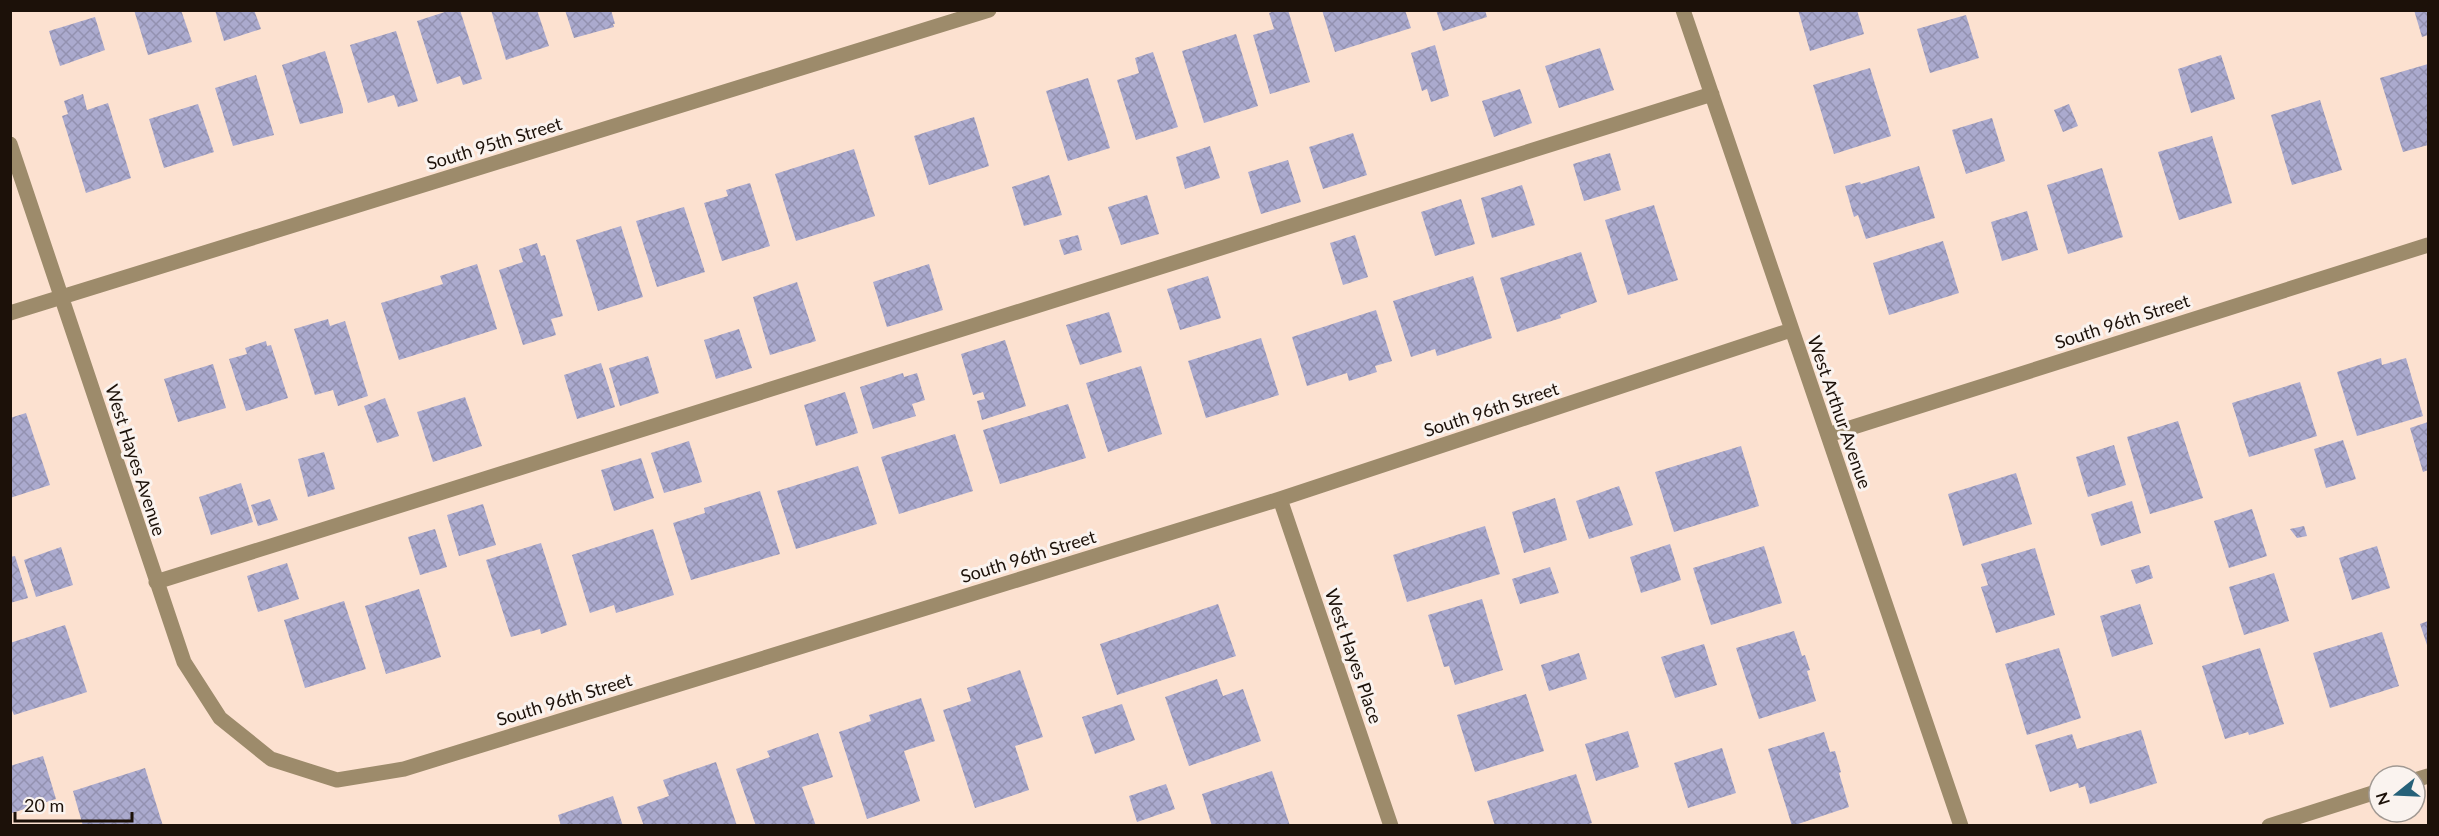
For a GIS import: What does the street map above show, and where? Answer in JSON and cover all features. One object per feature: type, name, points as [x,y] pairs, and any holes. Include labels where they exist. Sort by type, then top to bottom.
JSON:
[{"type":"street","name":"South 95th Street","points":[[10,313],[989,10]]},
{"type":"street","name":"West Arthur Avenue","points":[[1683,10],[1961,825]]},
{"type":"street","points":[[156,582],[1712,94]]},
{"type":"street","name":"West Hayes Avenue","points":[[10,144],[184,662],[220,718],[271,759]]},
{"type":"street","name":"South 96th Street","points":[[1828,435],[2428,244]]},
{"type":"street","name":"South 96th Street","points":[[271,759],[337,780],[404,769],[1280,499],[1791,330]]},
{"type":"street","name":"West Hayes Place","points":[[1280,499],[1391,825]]},
{"type":"street","points":[[2269,825],[2367,795]]},
{"type":"building","points":[[134,10],[181,10],[192,42],[148,55]]},
{"type":"building","points":[[215,10],[254,10],[261,29],[224,41]]},
{"type":"building","points":[[451,10],[460,10],[482,79],[463,85],[460,76],[437,84],[417,21]]},
{"type":"building","points":[[491,10],[537,10],[549,46],[506,60]]},
{"type":"building","points":[[565,10],[611,10],[615,24],[613,24],[614,27],[574,38]]},
{"type":"building","points":[[1276,10],[1288,10],[1310,82],[1270,94],[1253,35],[1274,29],[1269,13]]},
{"type":"building","points":[[1322,10],[1405,10],[1411,28],[1335,52]]},
{"type":"building","points":[[1436,10],[1485,10],[1487,17],[1443,31]]},
{"type":"building","points":[[1798,10],[1857,10],[1864,34],[1810,51]]},
{"type":"building","points":[[2414,10],[2428,10],[2428,35],[2422,37]]},
{"type":"building","points":[[1966,15],[1979,58],[1930,73],[1917,29]]},
{"type":"building","points":[[95,17],[105,50],[60,66],[49,31]]},
{"type":"building","points":[[396,31],[418,101],[398,107],[394,95],[368,103],[350,45]]},
{"type":"building","points":[[1236,34],[1258,106],[1204,123],[1182,51]]},
{"type":"building","points":[[1435,45],[1449,96],[1431,102],[1427,89],[1422,91],[1411,53]]},
{"type":"building","points":[[1600,48],[1614,90],[1559,108],[1545,66]]},
{"type":"building","points":[[325,51],[343,113],[300,124],[282,65]]},
{"type":"building","points":[[1153,52],[1178,127],[1136,140],[1117,80],[1139,73],[1135,58]]},
{"type":"building","points":[[2221,55],[2235,99],[2191,113],[2178,69]]},
{"type":"building","points":[[2428,64],[2428,145],[2403,152],[2380,78]]},
{"type":"building","points":[[1870,68],[1891,136],[1834,154],[1813,85]]},
{"type":"building","points":[[256,75],[274,135],[233,146],[215,88]]},
{"type":"building","points":[[1088,78],[1110,148],[1068,161],[1046,91]]},
{"type":"building","points":[[1520,89],[1532,123],[1494,137],[1482,101]]},
{"type":"building","points":[[83,94],[87,110],[108,103],[131,178],[86,193],[62,116],[68,114],[64,101]]},
{"type":"building","points":[[2320,100],[2342,170],[2292,185],[2271,115]]},
{"type":"building","points":[[198,104],[214,152],[164,168],[149,119]]},
{"type":"building","points":[[2069,104],[2078,126],[2063,132],[2054,110]]},
{"type":"building","points":[[974,117],[989,166],[929,185],[914,136]]},
{"type":"building","points":[[1992,118],[2005,161],[1966,174],[1952,130]]},
{"type":"building","points":[[1353,133],[1367,175],[1323,189],[1309,147]]},
{"type":"building","points":[[2212,136],[2232,203],[2179,220],[2158,152]]},
{"type":"building","points":[[1210,146],[1220,178],[1185,189],[1176,157]]},
{"type":"building","points":[[854,149],[875,216],[796,241],[775,174]]},
{"type":"building","points":[[1610,153],[1621,190],[1584,201],[1573,164]]},
{"type":"building","points":[[1288,160],[1301,202],[1261,214],[1248,172]]},
{"type":"building","points":[[1919,166],[1935,218],[1866,239],[1858,215],[1854,217],[1845,186],[1860,182],[1861,184]]},
{"type":"building","points":[[2102,168],[2123,237],[2068,254],[2047,185]]},
{"type":"building","points":[[1049,175],[1062,215],[1024,226],[1012,187]]},
{"type":"building","points":[[750,183],[770,246],[722,261],[704,203],[728,196],[726,190]]},
{"type":"building","points":[[1522,185],[1535,225],[1492,238],[1481,198]]},
{"type":"building","points":[[1147,195],[1159,234],[1121,245],[1108,207]]},
{"type":"building","points":[[1461,199],[1475,244],[1435,256],[1421,212]]},
{"type":"building","points":[[1654,205],[1678,280],[1628,295],[1605,220]]},
{"type":"building","points":[[684,207],[705,272],[657,287],[636,221]]},
{"type":"building","points":[[2027,211],[2038,250],[2002,261],[1991,222]]},
{"type":"building","points":[[621,226],[643,297],[598,311],[576,240]]},
{"type":"building","points":[[1078,235],[1082,250],[1064,255],[1059,240]]},
{"type":"building","points":[[1355,235],[1368,277],[1343,285],[1330,243]]},
{"type":"building","points":[[1943,241],[1959,293],[1889,315],[1873,263]]},
{"type":"building","points":[[537,243],[541,256],[545,255],[563,316],[551,319],[556,335],[523,345],[499,270],[523,262],[519,249]]},
{"type":"building","points":[[1581,252],[1597,302],[1560,315],[1561,318],[1517,332],[1500,278]]},
{"type":"building","points":[[477,264],[497,329],[399,360],[381,303],[443,284],[440,276]]},
{"type":"building","points":[[929,264],[943,310],[887,327],[873,282]]},
{"type":"building","points":[[1208,276],[1221,318],[1180,330],[1167,289]]},
{"type":"building","points":[[1473,276],[1492,338],[1437,356],[1435,349],[1411,357],[1393,301]]},
{"type":"building","points":[[797,282],[816,341],[770,355],[753,297]]},
{"type":"building","points":[[1376,310],[1392,361],[1375,366],[1377,372],[1349,381],[1347,373],[1307,386],[1292,337]]},
{"type":"building","points":[[1109,312],[1122,352],[1080,365],[1066,325]]},
{"type":"building","points":[[328,319],[330,326],[345,321],[368,396],[338,406],[333,390],[315,395],[294,329]]},
{"type":"building","points":[[739,329],[752,368],[716,379],[704,340]]},
{"type":"building","points":[[1261,338],[1279,395],[1206,418],[1188,361]]},
{"type":"building","points":[[1005,340],[1026,406],[982,420],[977,401],[985,399],[983,392],[973,395],[961,354]]},
{"type":"building","points":[[266,341],[267,346],[271,345],[288,398],[246,411],[229,359],[247,354],[245,348]]},
{"type":"building","points":[[648,356],[659,393],[620,406],[609,368]]},
{"type":"building","points":[[2381,358],[2382,365],[2406,358],[2423,416],[2357,436],[2337,372]]},
{"type":"building","points":[[601,363],[615,407],[577,419],[564,375]]},
{"type":"building","points":[[213,364],[226,408],[178,422],[164,379]]},
{"type":"building","points":[[1141,366],[1162,434],[1108,452],[1086,383]]},
{"type":"building","points":[[903,373],[904,377],[917,373],[925,400],[912,404],[916,416],[873,429],[860,387]]},
{"type":"building","points":[[2300,382],[2317,436],[2249,457],[2232,403]]},
{"type":"building","points":[[845,392],[858,433],[816,446],[804,405]]},
{"type":"building","points":[[465,397],[482,446],[433,462],[417,412]]},
{"type":"building","points":[[385,398],[399,436],[377,443],[364,406]]},
{"type":"building","points":[[1068,404],[1086,458],[1000,484],[983,430]]},
{"type":"building","points":[[26,413],[50,485],[10,498],[10,418]]},
{"type":"building","points":[[2178,421],[2203,498],[2150,514],[2127,437]]},
{"type":"building","points":[[2428,422],[2428,470],[2423,472],[2410,428]]},
{"type":"building","points":[[955,434],[973,491],[899,514],[881,457]]},
{"type":"building","points":[[2343,440],[2356,479],[2326,488],[2314,449]]},
{"type":"building","points":[[689,441],[702,482],[664,493],[651,453]]},
{"type":"building","points":[[2114,445],[2126,485],[2088,497],[2076,457]]},
{"type":"building","points":[[1741,446],[1759,506],[1674,532],[1655,472]]},
{"type":"building","points":[[324,452],[335,489],[308,497],[298,459]]},
{"type":"building","points":[[641,458],[654,498],[614,511],[601,470]]},
{"type":"building","points":[[858,466],[877,524],[796,549],[777,491]]},
{"type":"building","points":[[2016,473],[2032,524],[1963,546],[1948,494]]},
{"type":"building","points":[[241,483],[253,522],[211,535],[199,497]]},
{"type":"building","points":[[1619,486],[1633,525],[1589,539],[1576,501]]},
{"type":"building","points":[[760,491],[780,554],[691,580],[673,523],[705,513],[704,508]]},
{"type":"building","points":[[1555,498],[1567,540],[1524,553],[1512,512]]},
{"type":"building","points":[[270,499],[278,520],[258,526],[251,505]]},
{"type":"building","points":[[2132,501],[2141,533],[2101,546],[2091,514]]},
{"type":"building","points":[[483,504],[496,545],[459,556],[447,515]]},
{"type":"building","points":[[2252,509],[2267,556],[2229,568],[2214,521]]},
{"type":"building","points":[[1485,526],[1500,574],[1407,602],[1393,555]]},
{"type":"building","points":[[2304,526],[2307,536],[2297,538],[2290,529]]},
{"type":"building","points":[[435,529],[447,567],[420,575],[408,537]]},
{"type":"building","points":[[653,529],[674,595],[616,613],[614,605],[590,613],[572,555]]},
{"type":"building","points":[[541,543],[567,625],[541,634],[540,629],[511,637],[486,560]]},
{"type":"building","points":[[1670,544],[1681,580],[1641,593],[1630,557]]},
{"type":"building","points":[[1764,546],[1782,603],[1711,625],[1693,568]]},
{"type":"building","points":[[2377,546],[2390,588],[2352,600],[2339,558]]},
{"type":"building","points":[[61,547],[73,585],[36,597],[24,560]]},
{"type":"building","points":[[2035,548],[2055,615],[1996,633],[1981,587],[1988,585],[1981,564]]},
{"type":"building","points":[[15,556],[28,598],[10,603],[10,557]]},
{"type":"building","points":[[287,563],[299,599],[258,612],[247,576]]},
{"type":"building","points":[[2149,565],[2153,578],[2136,584],[2131,570]]},
{"type":"building","points":[[1550,567],[1559,593],[1520,604],[1512,579]]},
{"type":"building","points":[[2274,573],[2289,621],[2244,635],[2229,587]]},
{"type":"building","points":[[419,589],[441,657],[386,674],[365,606]]},
{"type":"building","points":[[1482,599],[1503,670],[1455,685],[1449,666],[1444,667],[1428,615]]},
{"type":"building","points":[[344,601],[366,669],[305,688],[284,620]]},
{"type":"building","points":[[1218,604],[1236,656],[1117,695],[1100,644]]},
{"type":"building","points":[[2140,604],[2153,644],[2112,657],[2100,616]]},
{"type":"building","points":[[2428,621],[2428,648],[2420,624]]},
{"type":"building","points":[[65,625],[87,692],[14,715],[10,706],[10,643]]},
{"type":"building","points":[[1794,631],[1802,656],[1805,655],[1810,670],[1807,671],[1816,701],[1759,719],[1736,648]]},
{"type":"building","points":[[2382,632],[2399,686],[2330,708],[2313,653]]},
{"type":"building","points":[[1704,644],[1717,685],[1675,698],[1661,657]]},
{"type":"building","points":[[2059,648],[2081,718],[2027,735],[2005,664]]},
{"type":"building","points":[[2260,648],[2284,724],[2249,735],[2248,732],[2225,739],[2202,666]]},
{"type":"building","points":[[1579,653],[1587,679],[1549,691],[1541,665]]},
{"type":"building","points":[[1020,670],[1043,737],[1015,746],[1029,790],[975,808],[943,710],[971,701],[967,688]]},
{"type":"building","points":[[1217,679],[1223,696],[1243,689],[1261,741],[1189,766],[1165,697]]},
{"type":"building","points":[[1526,694],[1544,751],[1475,772],[1457,715]]},
{"type":"building","points":[[921,698],[935,741],[904,751],[920,801],[867,819],[839,732],[871,721],[869,715]]},
{"type":"building","points":[[1122,704],[1135,740],[1095,754],[1082,717]]},
{"type":"building","points":[[2141,730],[2157,783],[2090,804],[2085,786],[2079,788],[2078,783],[2050,792],[2035,745],[2072,734],[2077,749]]},
{"type":"building","points":[[1628,731],[1639,767],[1596,781],[1585,744]]},
{"type":"building","points":[[1824,732],[1830,752],[1835,751],[1849,807],[1792,826],[1768,749]]},
{"type":"building","points":[[818,733],[833,777],[802,787],[816,826],[756,826],[736,769],[770,757],[767,751]]},
{"type":"building","points":[[1722,748],[1736,793],[1688,808],[1674,763]]},
{"type":"building","points":[[43,756],[56,799],[12,813],[10,766]]},
{"type":"building","points":[[716,762],[737,826],[644,826],[637,807],[669,796],[663,780]]},
{"type":"building","points":[[145,768],[163,826],[83,826],[73,791]]},
{"type":"building","points":[[1272,771],[1290,826],[1212,826],[1202,794]]},
{"type":"building","points":[[1576,774],[1592,823],[1583,826],[1495,826],[1487,801]]},
{"type":"building","points":[[1166,784],[1175,809],[1137,822],[1129,796]]},
{"type":"building","points":[[613,796],[623,826],[561,826],[558,815]]}]
